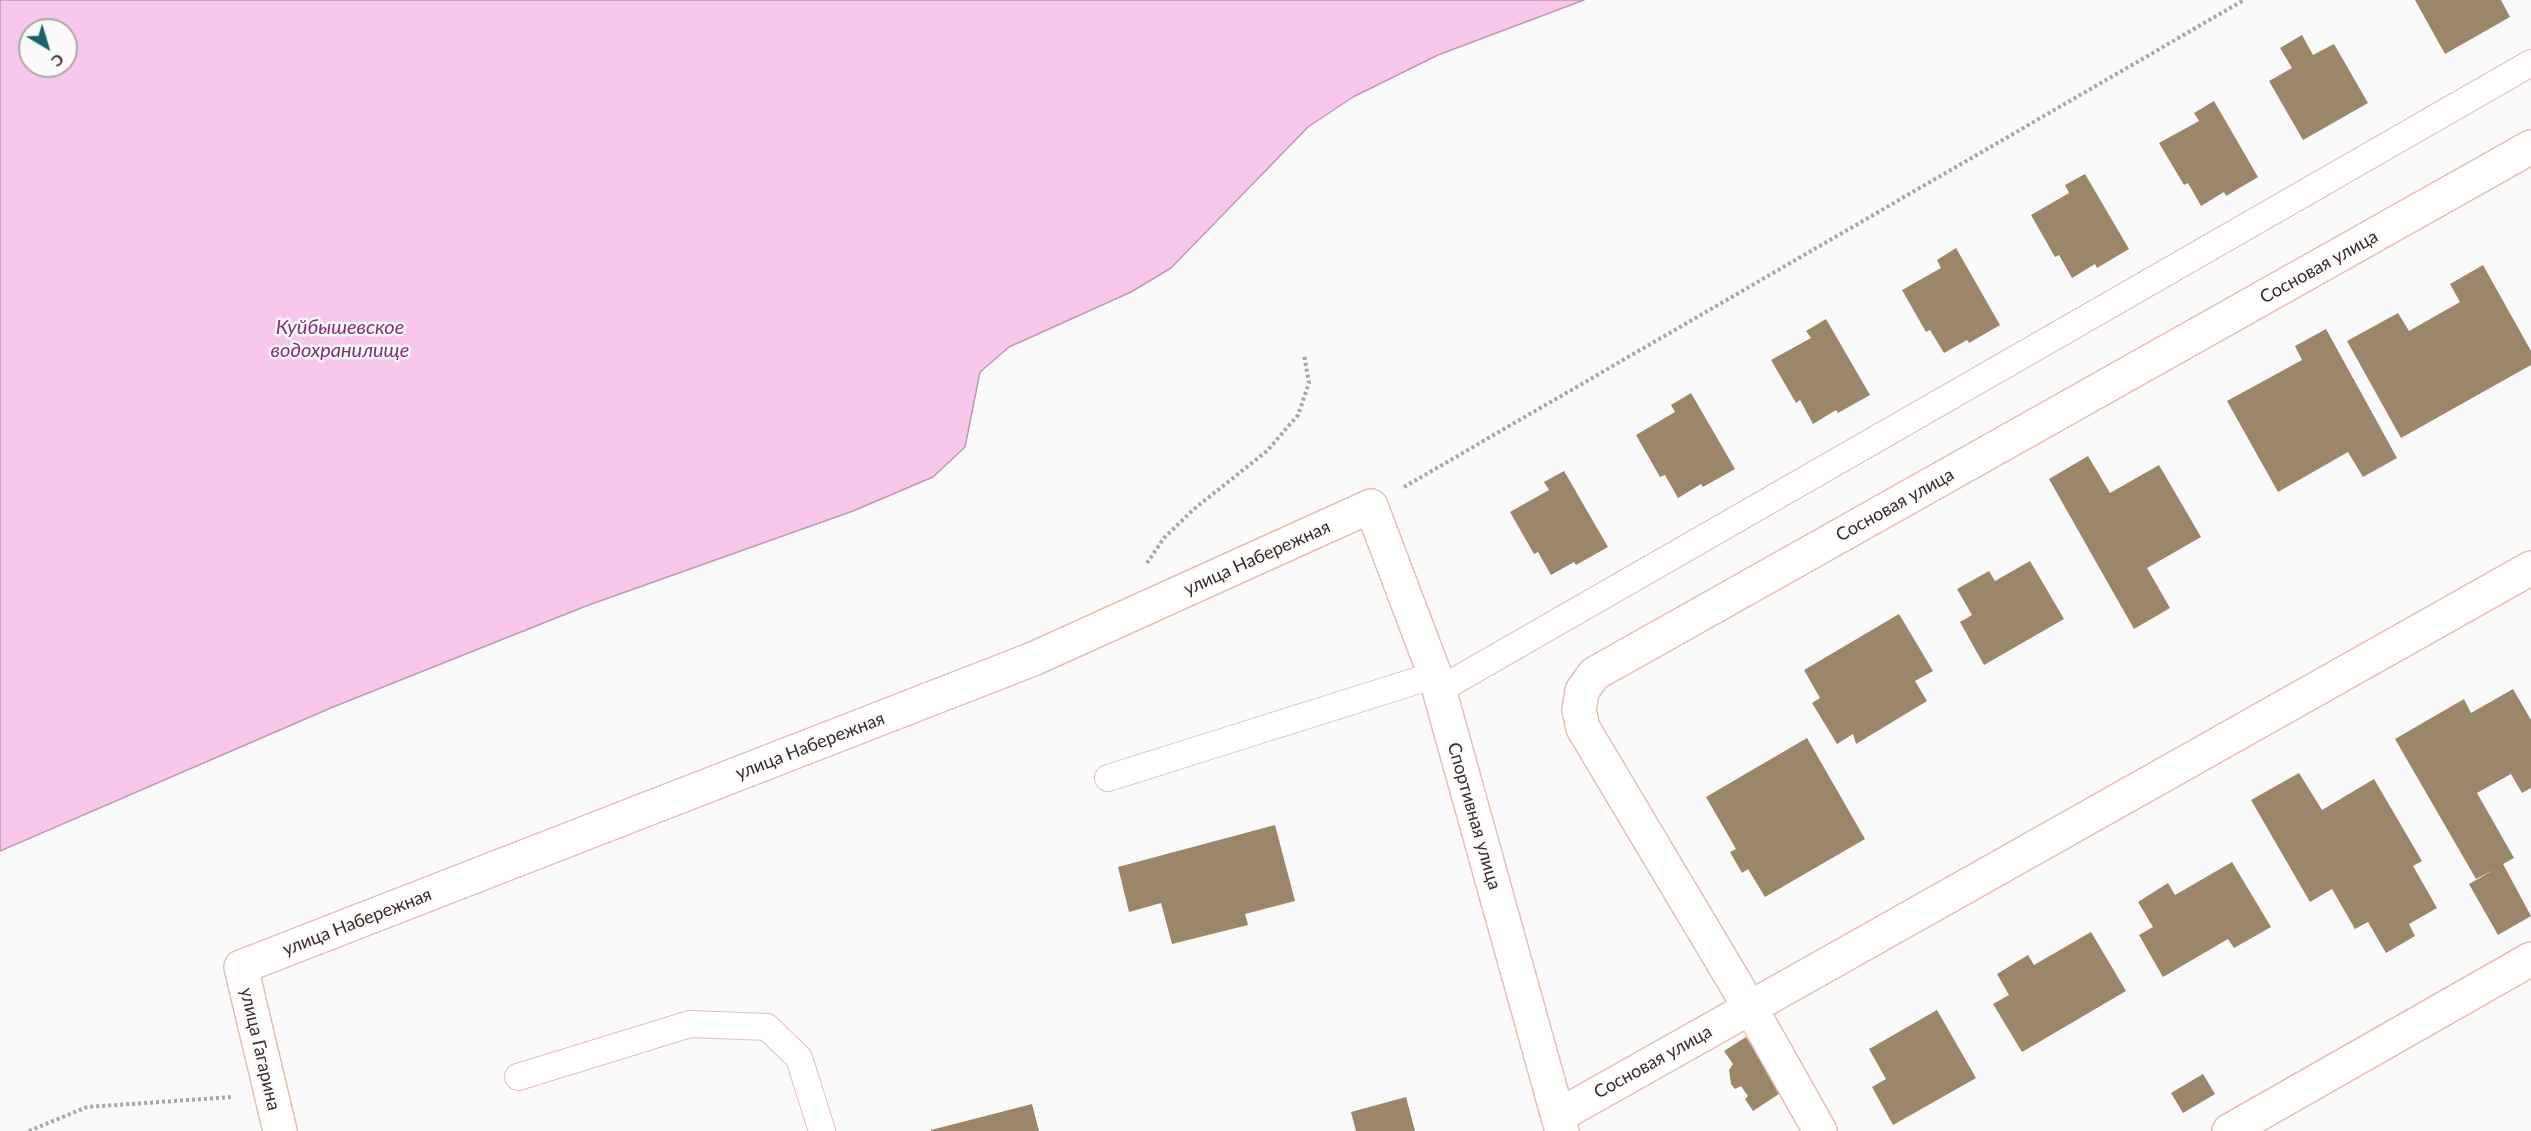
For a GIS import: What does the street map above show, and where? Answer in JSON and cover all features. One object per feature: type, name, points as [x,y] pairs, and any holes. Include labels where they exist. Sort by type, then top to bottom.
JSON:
[{"type":"street","name":"Сосновая улица","points":[[1756,1018],[1583,728],[1579,710],[1582,691],[1594,674],[2531,147]]},
{"type":"street","name":"улица Набережная","points":[[241,967],[1033,659],[1371,506]]},
{"type":"street","name":"Спортивная улица","points":[[1371,506],[1437,682],[1560,1124]]},
{"type":"street","name":"Сосновая улица","points":[[1560,1124],[1756,1018],[2531,568]]},
{"type":"street","points":[[2229,1131],[2531,959]]},
{"type":"street","name":"улица Гагарина","points":[[241,967],[280,1131]]},
{"type":"street","points":[[1756,1018],[1820,1131]]},
{"type":"lane","points":[[1108,778],[1437,682],[2531,63]]},
{"type":"lane","points":[[518,1077],[690,1024],[767,1028],[799,1058],[822,1131]]},
{"type":"path","points":[[1371,506],[2244,0]]},
{"type":"path","points":[[1119,620],[1137,578],[1164,538],[1194,509],[1267,451],[1298,415],[1309,382],[1304,355]]},
{"type":"path","points":[[29,1131],[87,1107],[271,1095]]},
{"type":"water","name":"Куйбышевское водохранилище","points":[[0,0],[1584,0],[1438,55],[1353,97],[1308,127],[1171,268],[1131,292],[1009,347],[980,372],[965,447],[933,477],[853,511],[586,606],[333,707],[0,851]]},
{"type":"building","points":[[2415,0],[2501,0],[2510,17],[2445,54]]},
{"type":"building","points":[[2302,35],[2313,55],[2334,44],[2368,103],[2303,140],[2269,81],[2292,68],[2280,48]]},
{"type":"building","points":[[2214,101],[2258,177],[2226,196],[2224,192],[2201,206],[2188,183],[2184,185],[2159,143],[2199,121],[2194,113]]},
{"type":"building","points":[[2085,174],[2129,249],[2097,268],[2095,264],[2072,278],[2059,255],[2055,257],[2031,215],[2069,193],[2065,185]]},
{"type":"building","points":[[1956,248],[2000,325],[1969,343],[1967,340],[1944,353],[1930,330],[1926,332],[1902,290],[1941,268],[1937,260]]},
{"type":"building","points":[[2483,265],[2531,351],[2531,365],[2401,438],[2347,341],[2398,313],[2409,331],[2460,302],[2450,284]]},
{"type":"building","points":[[1826,319],[1870,395],[1838,413],[1836,410],[1813,424],[1800,400],[1796,403],[1771,360],[1811,338],[1806,331]]},
{"type":"building","points":[[2326,329],[2397,458],[2363,477],[2348,452],[2278,492],[2227,401],[2302,360],[2295,346]]},
{"type":"building","points":[[1691,393],[1735,469],[1703,487],[1701,484],[1678,498],[1665,475],[1660,477],[1636,435],[1675,412],[1671,405]]},
{"type":"building","points":[[2088,456],[2110,493],[2159,465],[2201,537],[2147,568],[2170,608],[2134,629],[2049,479]]},
{"type":"building","points":[[1564,471],[1608,547],[1576,565],[1574,562],[1551,575],[1538,552],[1534,554],[1510,512],[1549,490],[1544,482]]},
{"type":"building","points":[[2030,561],[2064,619],[1984,665],[1960,622],[1972,615],[1957,589],[1989,571],[1995,581]]},
{"type":"building","points":[[1899,614],[1933,671],[1915,681],[1927,701],[1856,744],[1853,734],[1837,744],[1812,703],[1820,698],[1804,670]]},
{"type":"building","points":[[2513,689],[2531,720],[2531,788],[2522,793],[2511,774],[2477,793],[2514,858],[2503,864],[2531,916],[2498,935],[2469,884],[2494,870],[2476,879],[2395,739],[2464,699],[2471,713]]},
{"type":"building","points":[[1807,738],[1865,839],[1765,897],[1748,869],[1742,873],[1730,852],[1736,849],[1706,797]]},
{"type":"building","points":[[2299,773],[2322,810],[2374,779],[2422,861],[2413,866],[2437,908],[2409,924],[2415,936],[2386,953],[2368,922],[2355,929],[2332,889],[2310,902],[2251,800]]},
{"type":"building","points":[[1275,825],[1295,901],[1245,914],[1248,925],[1172,944],[1161,903],[1129,912],[1118,867]]},
{"type":"building","points":[[2232,862],[2271,927],[2234,948],[2228,939],[2163,977],[2139,935],[2153,927],[2138,902],[2168,883],[2175,895]]},
{"type":"building","points":[[2091,932],[2126,991],[2022,1052],[1993,1004],[2009,995],[1997,974],[2028,955],[2034,965]]},
{"type":"building","points":[[1937,1010],[1976,1078],[1893,1125],[1872,1087],[1886,1079],[1869,1049]]},
{"type":"building","points":[[1746,1037],[1782,1092],[1753,1111],[1745,1099],[1748,1096],[1741,1086],[1735,1089],[1731,1084],[1729,1070],[1733,1064],[1724,1051]]},
{"type":"building","points":[[2203,1074],[2215,1094],[2183,1113],[2171,1093]]},
{"type":"building","points":[[1406,1097],[1415,1131],[1356,1131],[1351,1112]]},
{"type":"building","points":[[1032,1104],[1039,1131],[931,1131],[931,1130]]}]
